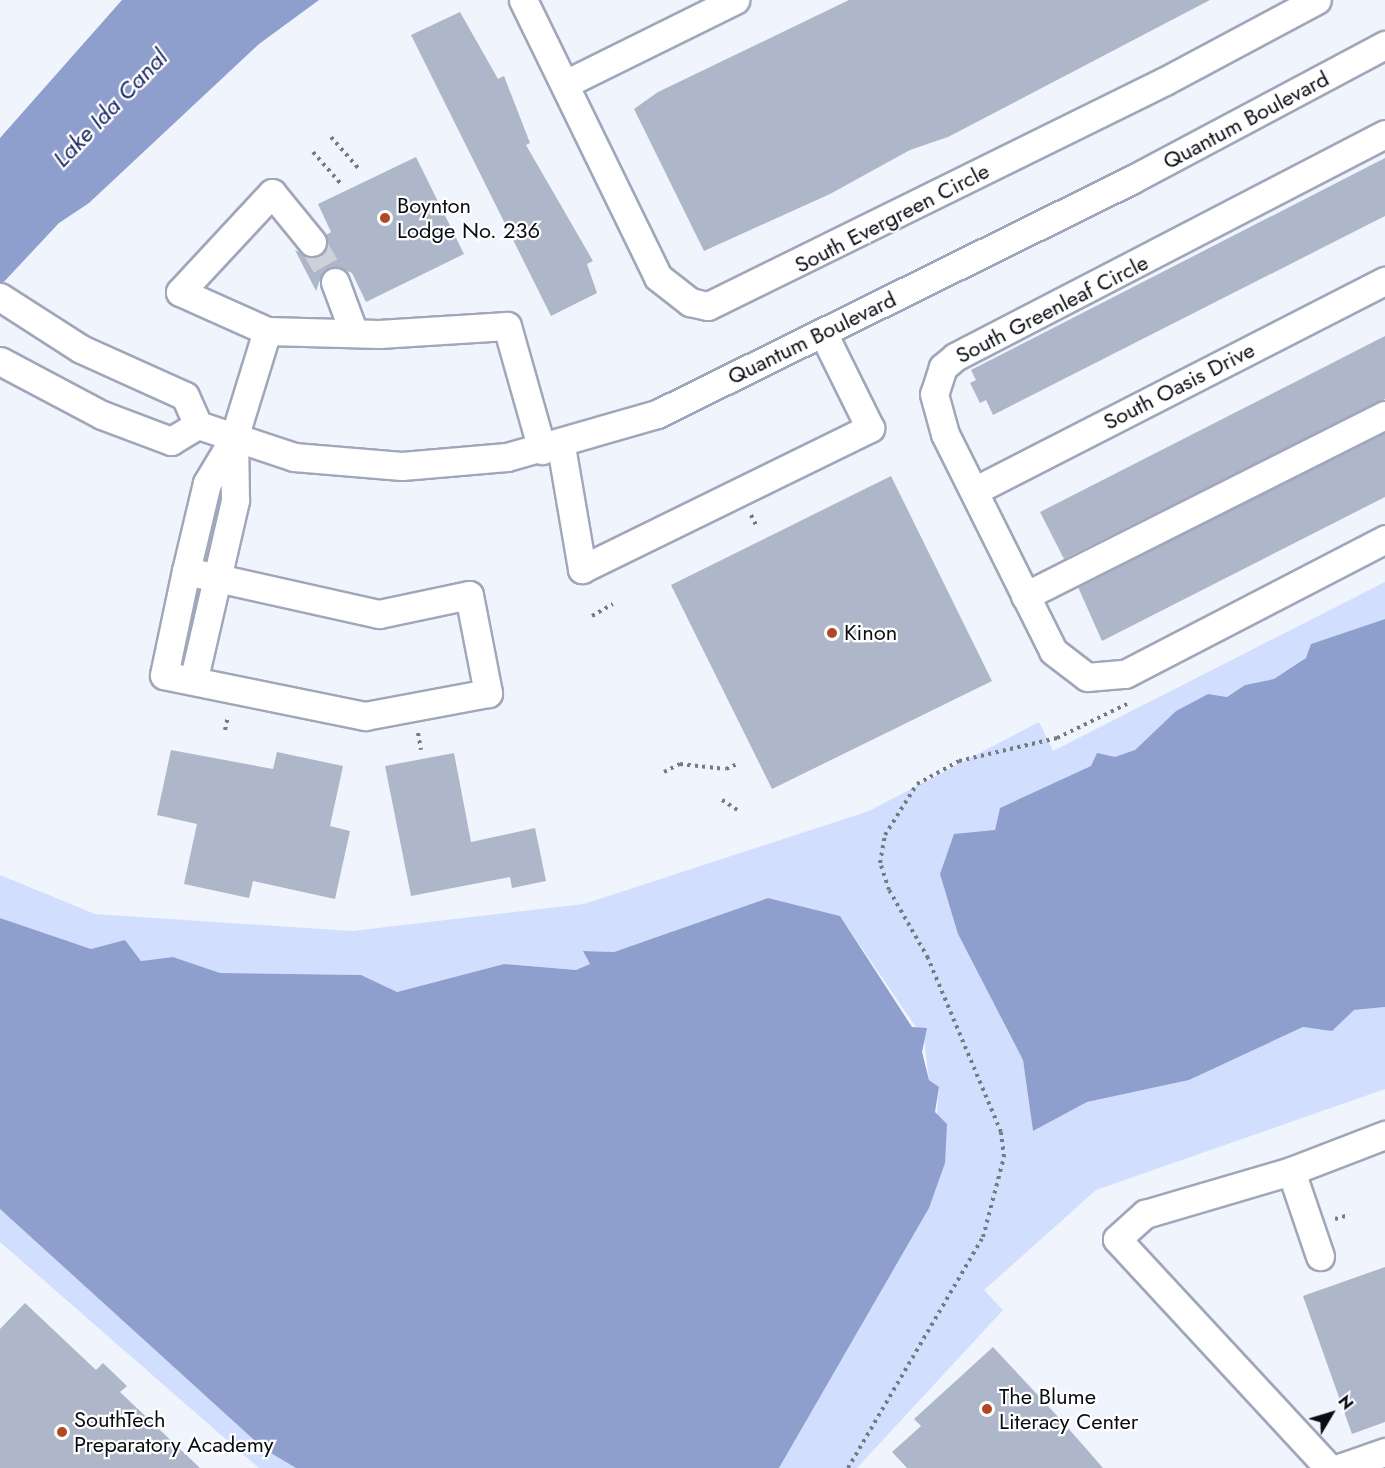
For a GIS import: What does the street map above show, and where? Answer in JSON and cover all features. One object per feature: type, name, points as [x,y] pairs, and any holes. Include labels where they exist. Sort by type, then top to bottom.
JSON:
[{"type":"street","name":"South Evergreen Circle","points":[[523,0],[658,277],[690,302],[708,306],[1133,97],[1317,0]]},
{"type":"street","points":[[565,84],[735,0]]},
{"type":"street","name":"Quantum Boulevard","points":[[198,426],[294,457],[350,465],[455,465],[552,448],[657,414],[823,333],[1385,45]]},
{"type":"street","name":"South Greenleaf Circle","points":[[1385,135],[943,367],[935,408],[1053,651],[1070,669],[1106,679],[1385,539]]},
{"type":"street","points":[[312,242],[272,193],[180,292],[267,331],[354,333],[507,326],[552,448],[582,569],[870,428],[823,333]]},
{"type":"street","name":"South Oasis Drive","points":[[974,491],[1385,280]]},
{"type":"street","points":[[335,282],[354,333]]},
{"type":"street","points":[[0,297],[30,320],[121,369],[185,396],[198,426],[171,441],[102,415],[0,362]]},
{"type":"street","points":[[186,571],[379,614],[469,595],[488,693],[365,716],[194,678],[164,675],[186,571],[207,483],[234,438],[267,331]]},
{"type":"street","points":[[1026,596],[1385,415]]},
{"type":"street","points":[[194,678],[236,491],[234,438]]},
{"type":"street","points":[[1329,1468],[1117,1239],[1145,1214],[1292,1171],[1385,1135]]},
{"type":"street","points":[[1292,1171],[1320,1256]]},
{"type":"street","points":[[1339,1468],[1384,1454]]},
{"type":"path","points":[[331,137],[359,169]]},
{"type":"path","points":[[313,152],[342,186]]},
{"type":"path","points":[[592,616],[613,604]]},
{"type":"path","points":[[417,725],[421,750]]},
{"type":"path","points":[[848,1468],[983,1237],[1004,1157],[1001,1132],[937,980],[908,917],[889,890],[880,863],[885,835],[917,784],[959,761],[1038,742]]},
{"type":"path","points":[[664,772],[680,764],[726,769],[736,764]]},
{"type":"path","points":[[722,800],[739,811]]},
{"type":"shaded area","points":[[1385,582],[1385,619],[1311,644],[1307,658],[1274,679],[1245,685],[1227,697],[1208,694],[1176,711],[1135,750],[1000,808],[995,830],[973,835],[958,934],[1023,1060],[1033,1131],[1087,1102],[1189,1080],[1303,1027],[1331,1030],[1354,1010],[1385,1007],[1385,1089],[1096,1190],[984,1290],[1003,1310],[857,1468],[779,1468],[929,1208],[939,1087],[929,1080],[924,1039],[840,916],[768,898],[614,952],[584,951],[590,964],[576,970],[504,964],[396,992],[361,975],[220,973],[173,957],[141,961],[125,940],[91,949],[0,918],[0,875],[95,914],[352,931],[584,904],[869,811],[1039,722],[1053,751]]},
{"type":"shaded area","points":[[0,1209],[264,1449],[296,1468],[259,1468],[0,1242]]},
{"type":"water","name":"Lake Ida Canal","points":[[122,0],[319,0],[259,44],[89,203],[59,223],[0,286],[0,138]]},
{"type":"water","points":[[1385,619],[1385,1007],[1354,1010],[1332,1031],[1303,1027],[1189,1080],[1087,1102],[1033,1131],[1023,1060],[958,934],[940,874],[954,834],[995,830],[1000,808],[1091,766],[1097,753],[1115,757],[1135,750],[1176,711],[1208,694],[1227,697],[1245,685],[1274,679],[1306,658],[1311,644]]},
{"type":"water","points":[[768,898],[840,916],[912,1027],[927,1028],[922,1052],[929,1080],[939,1087],[935,1112],[947,1124],[945,1163],[929,1208],[779,1468],[296,1468],[264,1449],[0,1209],[0,918],[91,949],[125,940],[141,961],[173,957],[220,973],[361,975],[397,992],[504,964],[576,970],[590,964],[583,951],[614,952]]},
{"type":"building","points":[[849,0],[1210,0],[948,137],[910,150],[830,194],[704,251],[634,109],[658,92]]},
{"type":"building","points":[[460,12],[498,79],[504,76],[530,143],[526,145],[593,261],[587,264],[597,293],[551,316],[411,35]]},
{"type":"building","name":"Boynton Lodge No. 236","points":[[416,157],[464,254],[366,302],[352,273],[338,267],[323,272],[316,291],[295,250],[314,258],[326,248],[326,235],[331,232],[318,204]]},
{"type":"building","points":[[1385,158],[1385,216],[993,415],[986,400],[980,403],[970,383],[976,380],[971,370]]},
{"type":"building","points":[[1385,336],[1385,399],[1064,559],[1040,512]]},
{"type":"building","points":[[1385,433],[1385,497],[1102,641],[1078,587]]},
{"type":"building","name":"Kinon","points":[[891,476],[992,681],[772,789],[671,585]]},
{"type":"building","points":[[171,750],[273,769],[277,752],[343,766],[330,826],[350,831],[335,899],[253,881],[249,898],[184,884],[197,824],[157,815]]},
{"type":"building","points":[[454,753],[471,842],[535,828],[546,881],[512,888],[510,877],[411,896],[385,766]]},
{"type":"building","points":[[1385,1267],[1385,1422],[1352,1434],[1303,1296]]},
{"type":"building","points":[[25,1303],[96,1370],[103,1363],[127,1386],[120,1392],[200,1468],[0,1468],[0,1329]]},
{"type":"building","name":"The Blume Literacy Center","points":[[993,1347],[1103,1468],[907,1468],[892,1452],[921,1426],[914,1419]]},
{"type":"tunnel","points":[[312,242],[335,282]]},
{"type":"place","name":"Boynton Lodge No. 236","points":[[385,218]]},
{"type":"place","name":"Kinon","points":[[832,633]]},
{"type":"place","name":"The Blume Literacy Center","points":[[987,1409]]},
{"type":"place","name":"SouthTech Preparatory Academy","points":[[62,1432]]}]
